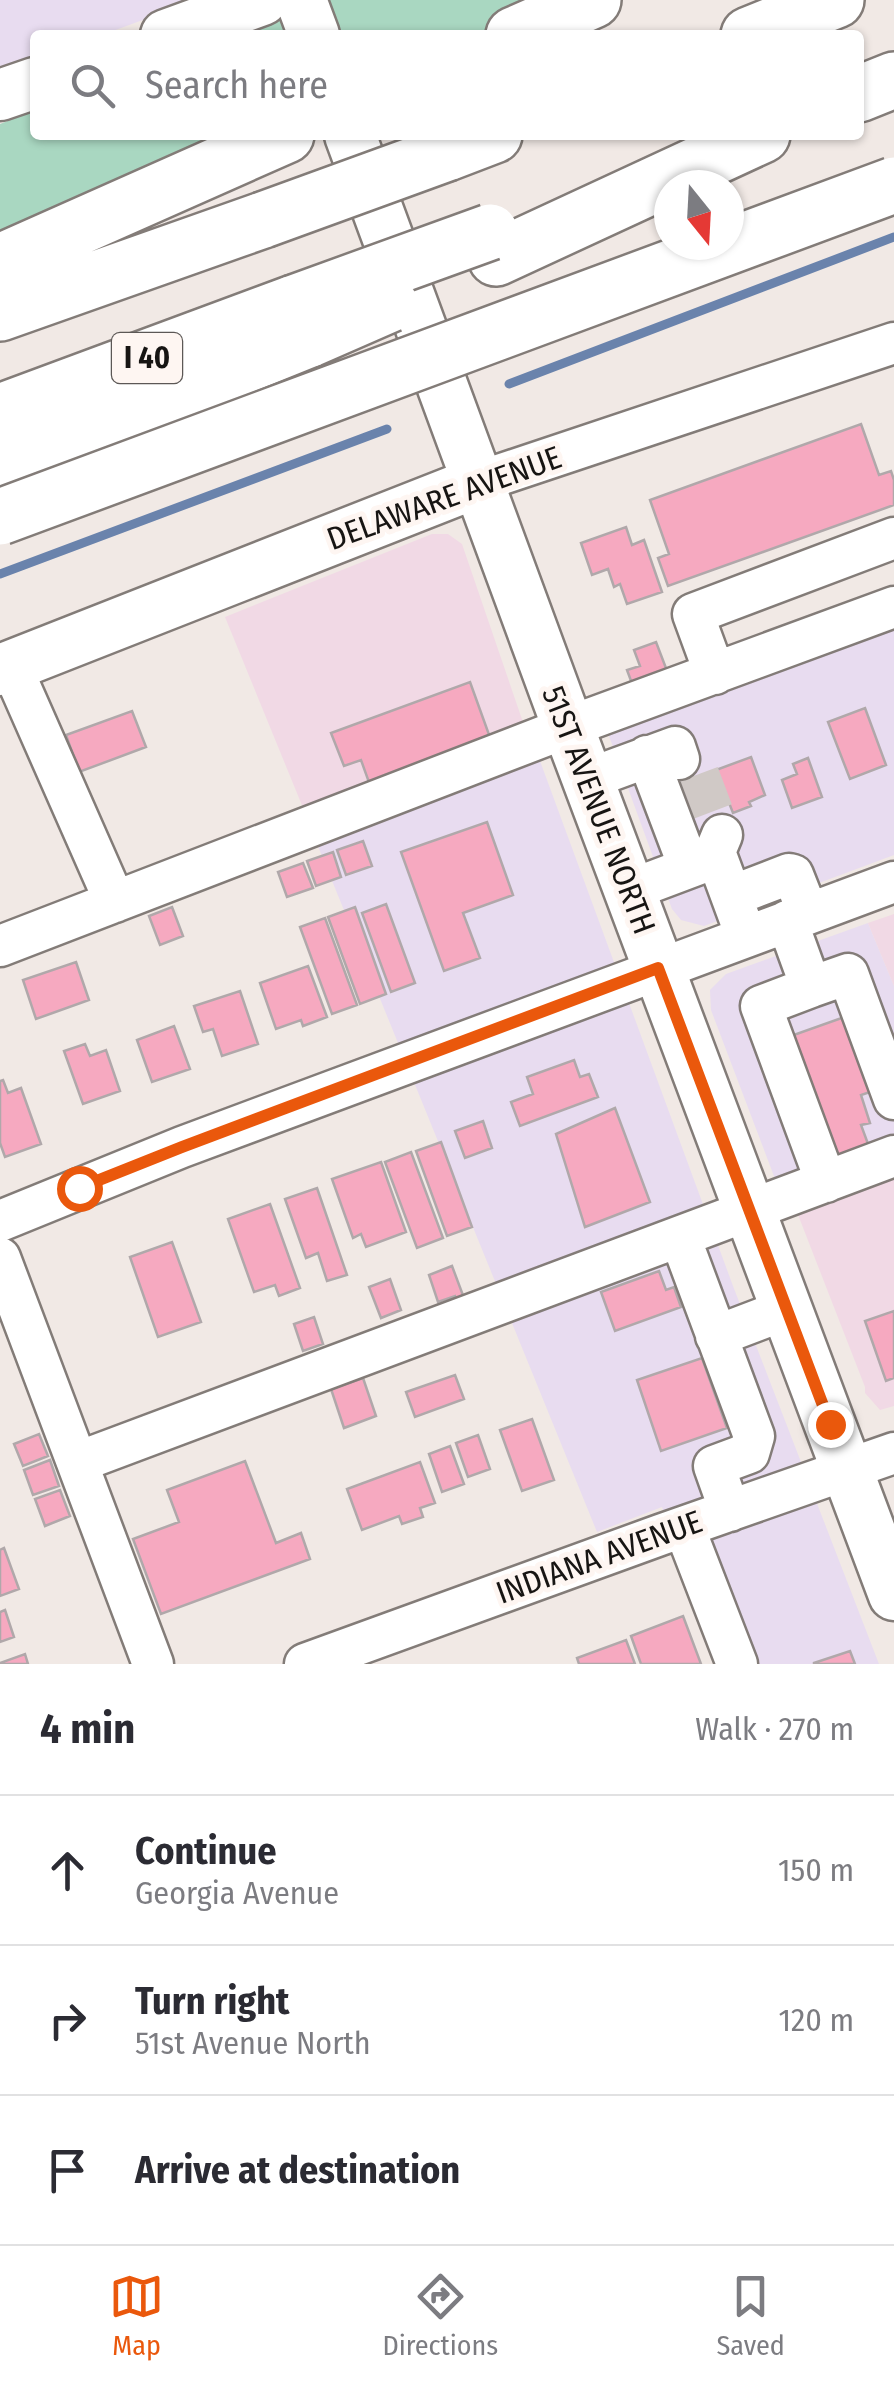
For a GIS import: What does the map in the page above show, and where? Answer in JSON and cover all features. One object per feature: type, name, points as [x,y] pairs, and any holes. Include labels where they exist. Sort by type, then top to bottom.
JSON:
[{"type":"highway","points":[[525,30],[593,0]]},
{"type":"highway","points":[[762,30],[836,0]]},
{"type":"highway","points":[[864,92],[894,80]]},
{"type":"highway","points":[[0,262],[274,140]]},
{"type":"highway","name":"I 40","points":[[0,412],[302,321],[746,140]]},
{"type":"highway","points":[[0,313],[471,144]]},
{"type":"highway","points":[[0,516],[894,185]]},
{"type":"highway","points":[[0,464],[302,321]]},
{"type":"main road","points":[[180,30],[262,0]]},
{"type":"main road","points":[[301,0],[312,30]]},
{"type":"main road","points":[[0,96],[30,85]]},
{"type":"main road","name":"51ST AVENUE NORTH","points":[[352,140],[894,1595]]},
{"type":"main road","name":"DELAWARE AVENUE","points":[[6,668],[478,482]]},
{"type":"street","name":"DELAWARE AVENUE","points":[[478,482],[894,342]]},
{"type":"street","points":[[715,674],[693,614],[894,538]]},
{"type":"street","points":[[0,946],[568,727],[894,607]]},
{"type":"street","points":[[6,668],[115,902]]},
{"type":"street","points":[[588,778],[675,768],[746,936]]},
{"type":"street","points":[[630,890],[709,851]]},
{"type":"street","points":[[732,896],[789,874],[793,876],[811,988]]},
{"type":"street","points":[[0,1221],[182,1147],[894,882]]},
{"type":"street","points":[[826,1182],[760,1006],[848,974],[894,1099]]},
{"type":"street","points":[[78,1462],[894,1156]]},
{"type":"street","points":[[680,1237],[754,1436],[748,1453],[714,1466],[730,1510]]},
{"type":"street","points":[[0,1258],[153,1664]]},
{"type":"street","points":[[716,1336],[787,1309]]},
{"type":"street","name":"INDIANA AVENUE","points":[[305,1664],[894,1453]]},
{"type":"street","points":[[684,1526],[737,1664]]},
{"type":"shaded area","points":[[0,0],[197,0],[116,30],[30,30],[30,62],[0,73]]},
{"type":"shaded area","points":[[432,534],[448,534],[462,544],[528,737],[308,820],[225,617]]},
{"type":"shaded area","points":[[894,617],[894,855],[704,926],[681,920],[672,909],[605,725]]},
{"type":"shaded area","points":[[536,750],[733,1286],[879,1664],[719,1664],[662,1507],[597,1532],[313,834]]},
{"type":"shaded area","points":[[894,914],[894,986],[868,923]]},
{"type":"shaded area","points":[[868,923],[894,986],[894,1148],[780,1192],[711,1010],[710,990],[726,974]]},
{"type":"shaded area","points":[[894,1170],[894,1406],[880,1410],[865,1393],[795,1207]]},
{"type":"green space","points":[[324,0],[560,0],[486,30],[245,30]]},
{"type":"green space","points":[[30,112],[30,140],[219,140],[0,230],[0,124]]},
{"type":"building","points":[[861,424],[879,475],[891,471],[894,505],[668,586],[658,558],[669,554],[650,500]]},
{"type":"building","points":[[626,527],[632,545],[644,540],[662,592],[627,604],[620,584],[614,587],[608,569],[592,575],[581,543]]},
{"type":"building","points":[[656,642],[669,676],[634,689],[627,670],[640,666],[634,650]]},
{"type":"building","points":[[470,682],[492,743],[371,788],[361,760],[344,766],[331,733]]},
{"type":"building","points":[[865,708],[886,765],[850,779],[828,722]]},
{"type":"building","points":[[132,711],[146,747],[79,772],[66,735]]},
{"type":"building","points":[[751,757],[765,795],[733,813],[716,770]]},
{"type":"building","points":[[808,758],[822,797],[792,808],[782,780],[797,774],[793,764]]},
{"type":"building","points":[[487,822],[513,895],[463,913],[480,958],[444,971],[401,852]]},
{"type":"building","points":[[363,841],[372,866],[346,875],[337,850]]},
{"type":"building","points":[[333,852],[341,877],[316,886],[307,861]]},
{"type":"building","points":[[303,863],[313,888],[287,897],[278,872]]},
{"type":"building","points":[[386,904],[415,983],[391,992],[362,913]]},
{"type":"building","points":[[172,907],[183,936],[160,945],[149,916]]},
{"type":"building","points":[[355,907],[386,994],[360,1004],[328,917]]},
{"type":"building","points":[[325,918],[357,1005],[332,1014],[300,927]]},
{"type":"building","points":[[76,962],[89,1000],[36,1019],[23,980]]},
{"type":"building","points":[[308,966],[327,1017],[303,1026],[301,1020],[276,1029],[260,983]]},
{"type":"building","points":[[240,991],[258,1044],[222,1056],[213,1029],[203,1032],[194,1006]]},
{"type":"building","points":[[850,1015],[876,1090],[861,1095],[870,1123],[861,1125],[871,1152],[833,1165],[788,1037]]},
{"type":"building","points":[[174,1026],[190,1069],[152,1082],[137,1040]]},
{"type":"building","points":[[85,1044],[90,1056],[106,1050],[120,1091],[83,1104],[64,1051]]},
{"type":"building","points":[[574,1060],[580,1077],[589,1074],[598,1097],[520,1126],[511,1102],[533,1094],[527,1077]]},
{"type":"building","points":[[3,1080],[8,1093],[21,1088],[41,1144],[5,1157],[0,1143]]},
{"type":"building","points":[[615,1108],[650,1202],[585,1227],[556,1134]]},
{"type":"building","points":[[483,1121],[492,1148],[465,1158],[455,1131]]},
{"type":"building","points":[[441,1142],[472,1227],[447,1236],[416,1151]]},
{"type":"building","points":[[411,1152],[443,1238],[417,1248],[385,1162]]},
{"type":"building","points":[[381,1162],[406,1232],[366,1247],[361,1234],[353,1238],[332,1179]]},
{"type":"building","points":[[317,1188],[347,1275],[327,1281],[318,1253],[306,1258],[285,1199]]},
{"type":"building","points":[[270,1204],[300,1288],[279,1296],[275,1285],[254,1292],[228,1219]]},
{"type":"building","points":[[172,1242],[201,1322],[158,1337],[130,1257]]},
{"type":"building","points":[[452,1266],[467,1306],[459,1309],[455,1296],[438,1302],[429,1275]]},
{"type":"building","points":[[659,1271],[666,1290],[674,1287],[681,1307],[615,1331],[601,1292]]},
{"type":"building","points":[[390,1279],[401,1310],[381,1318],[369,1287]]},
{"type":"building","points":[[894,1311],[894,1378],[886,1381],[865,1321]]},
{"type":"building","points":[[314,1317],[323,1344],[303,1351],[294,1324]]},
{"type":"building","points":[[702,1358],[727,1428],[661,1451],[637,1380]]},
{"type":"building","points":[[455,1375],[464,1399],[415,1417],[406,1392]]},
{"type":"building","points":[[363,1378],[376,1416],[344,1428],[331,1389]]},
{"type":"building","points":[[532,1419],[554,1480],[522,1491],[500,1430]]},
{"type":"building","points":[[39,1434],[48,1456],[23,1466],[14,1444]]},
{"type":"building","points":[[478,1435],[490,1469],[468,1477],[456,1443]]},
{"type":"building","points":[[450,1446],[464,1484],[442,1492],[429,1454]]},
{"type":"building","points":[[50,1460],[59,1486],[33,1495],[24,1470]]},
{"type":"building","points":[[245,1461],[276,1543],[301,1533],[310,1559],[161,1614],[133,1539],[179,1522],[167,1490]]},
{"type":"building","points":[[420,1462],[435,1503],[420,1508],[423,1517],[402,1524],[399,1516],[362,1530],[347,1489]]},
{"type":"building","points":[[60,1490],[70,1516],[45,1526],[35,1499]]},
{"type":"building","points":[[4,1548],[19,1589],[0,1596],[0,1550]]},
{"type":"building","points":[[5,1610],[14,1637],[0,1642],[0,1612]]},
{"type":"building","points":[[683,1616],[701,1664],[641,1664],[631,1636]]},
{"type":"building","points":[[626,1640],[635,1664],[579,1664],[577,1658]]},
{"type":"building","points":[[850,1651],[855,1664],[814,1664],[814,1663]]},
{"type":"building","points":[[25,1654],[28,1664],[0,1664],[0,1663]]},
{"type":"waterway","points":[[509,384],[894,237]]},
{"type":"waterway","points":[[0,574],[387,429]]},
{"type":"tunnel","points":[[699,774],[722,835]]},
{"type":"route","points":[[79,1188],[658,968],[830,1424]]}]
